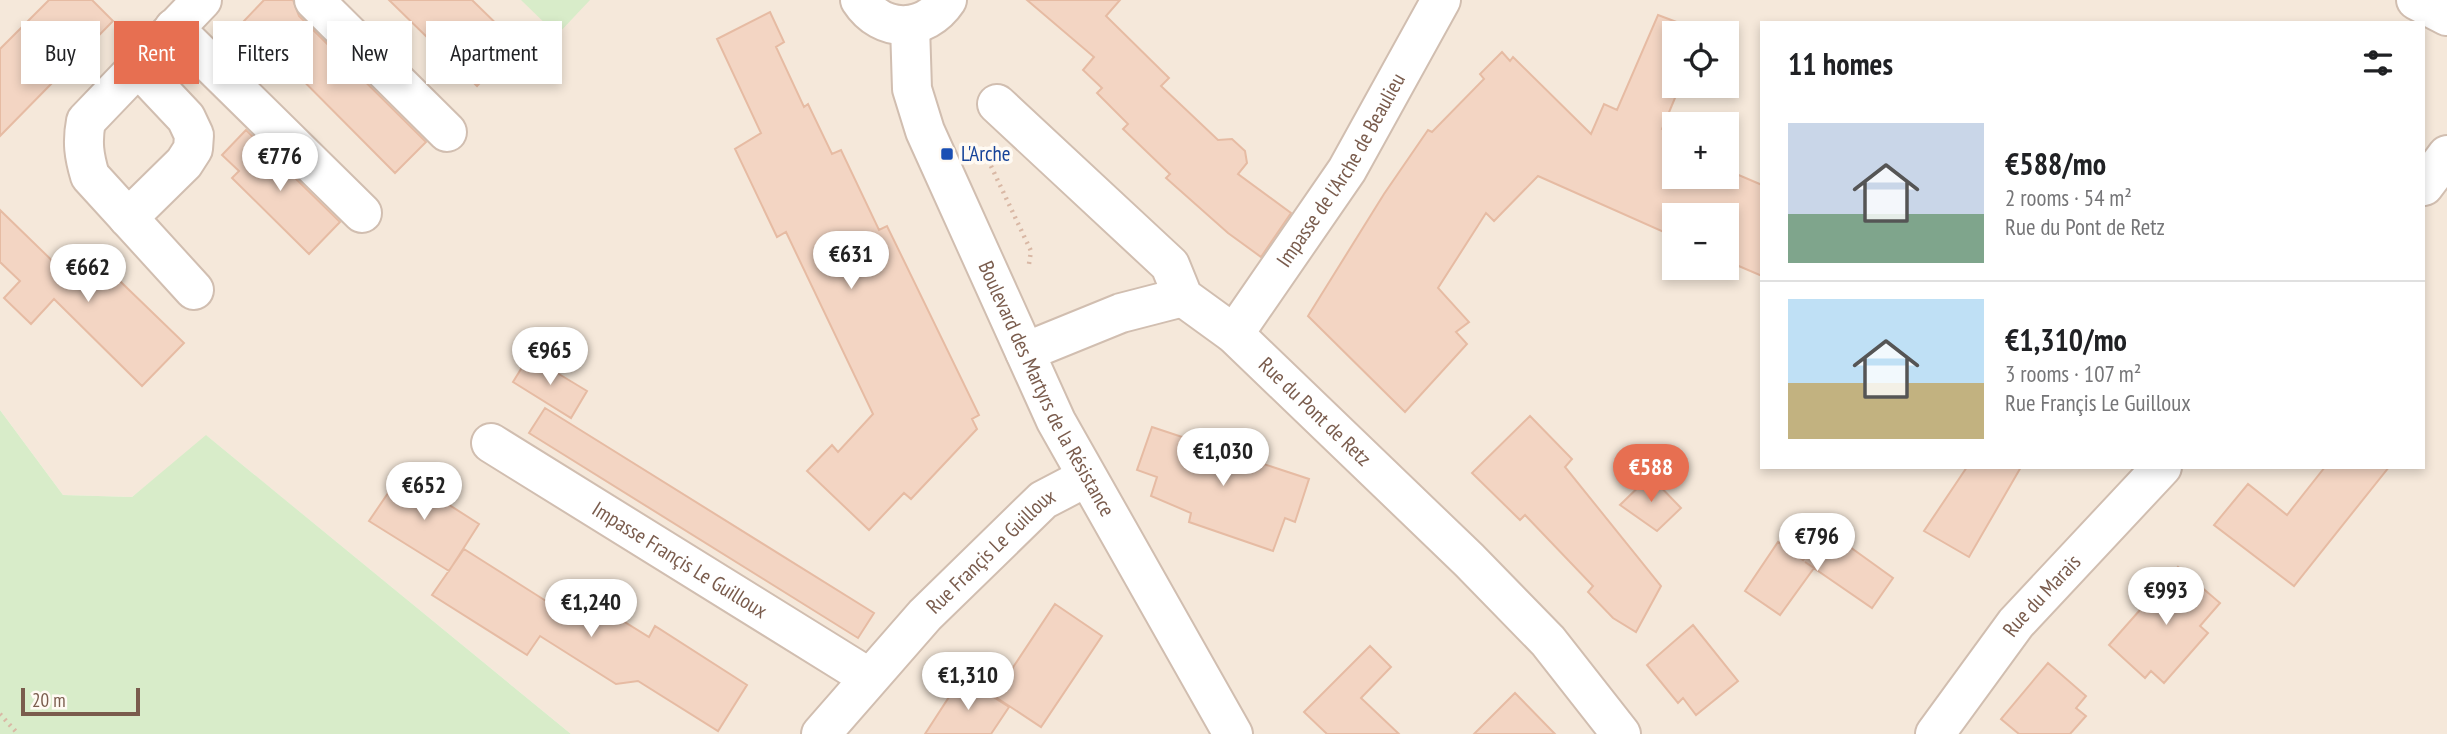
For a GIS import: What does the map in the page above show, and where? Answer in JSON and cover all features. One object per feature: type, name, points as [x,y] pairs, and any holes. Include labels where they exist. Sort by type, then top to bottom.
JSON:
[{"type":"street","points":[[182,21],[202,0]]},
{"type":"street","points":[[314,0],[447,132]]},
{"type":"street","points":[[860,0],[879,20],[894,26],[910,26],[926,21],[940,11],[947,0]]},
{"type":"street","name":"Impasse de l'Arche de Beaulieu","points":[[1234,334],[1348,170],[1440,0]]},
{"type":"street","points":[[2416,0],[2447,16]]},
{"type":"street","name":"Boulevard des Martyrs de la Résistance","points":[[910,26],[912,89],[925,131],[1056,421],[1233,734]]},
{"type":"street","points":[[199,53],[362,213]]},
{"type":"street","points":[[120,84],[86,121],[83,155],[90,176],[194,290]]},
{"type":"street","points":[[128,218],[184,163],[193,149],[194,135],[186,118],[154,84]]},
{"type":"street","points":[[998,104],[1170,265],[1183,298],[1121,313],[1026,352]]},
{"type":"street","points":[[2425,185],[2447,155]]},
{"type":"street","name":"Rue du Pont de Retz","points":[[1183,298],[1234,334],[1539,632],[1620,734]]},
{"type":"street","name":"Impasse Françis Le Guilloux","points":[[491,443],[868,677]]},
{"type":"street","name":"Rue du Marais","points":[[1934,734],[2016,623],[2160,469]]},
{"type":"street","name":"Rue Françis Le Guilloux","points":[[821,734],[868,677],[925,615],[1043,500],[1087,477]]},
{"type":"path","points":[[0,714],[18,734]]},
{"type":"shaded area","points":[[0,0],[2447,0],[2447,734],[571,734],[207,436],[132,497],[63,495],[0,410]]},
{"type":"green space","points":[[521,0],[590,0],[562,30],[562,21],[543,21]]},
{"type":"green space","points":[[0,410],[63,495],[132,497],[206,435],[571,734],[0,734]]},
{"type":"building","points":[[49,0],[92,0],[113,21],[100,34],[100,21],[28,21]]},
{"type":"building","points":[[264,0],[293,0],[299,16],[304,21],[244,21]]},
{"type":"building","points":[[389,0],[472,0],[493,21],[426,21],[426,36]]},
{"type":"building","points":[[1027,0],[1120,0],[1106,16],[1169,78],[1161,86],[1218,140],[1232,139],[1245,151],[1247,163],[1238,174],[1291,213],[1261,257],[1228,233],[1166,178],[1170,174],[1123,129],[1128,124],[1097,93],[1102,88],[1083,70],[1094,57]]},
{"type":"building","points":[[770,12],[784,42],[776,47],[804,107],[808,104],[832,154],[841,150],[879,230],[887,226],[979,415],[972,419],[977,429],[911,499],[904,493],[869,530],[807,471],[832,445],[838,452],[873,414],[786,232],[777,237],[735,149],[761,133],[717,39]]},
{"type":"building","points":[[1658,15],[1674,21],[1662,21],[1662,98],[1675,98],[1669,112],[1662,112],[1662,189],[1739,189],[1739,175],[1760,184],[1760,275],[1739,266],[1739,203],[1662,203],[1662,231],[1538,176],[1494,221],[1486,213],[1438,288],[1469,322],[1456,332],[1467,344],[1405,412],[1308,316],[1384,194],[1428,130],[1432,132],[1484,79],[1480,74],[1502,52],[1510,61],[1513,57],[1591,134],[1604,104],[1617,110]]},
{"type":"building","points":[[21,28],[21,84],[51,84],[0,136],[0,49]]},
{"type":"building","points":[[313,30],[327,44],[327,84],[368,84],[426,142],[395,173],[307,84],[313,84]]},
{"type":"building","points":[[246,130],[340,222],[309,254],[232,178],[239,171],[222,155]]},
{"type":"building","points":[[0,210],[72,280],[95,257],[184,343],[142,386],[54,299],[31,324],[4,298],[20,281],[0,262]]},
{"type":"building","points":[[529,356],[587,391],[571,418],[513,382]]},
{"type":"building","points":[[545,408],[874,613],[858,638],[529,433]]},
{"type":"building","points":[[1530,416],[1572,459],[1565,467],[1661,586],[1636,632],[1613,618],[1588,592],[1593,586],[1525,515],[1520,520],[1472,473]]},
{"type":"building","points":[[1152,427],[1309,479],[1295,522],[1285,518],[1273,551],[1189,522],[1191,513],[1151,496],[1157,477],[1137,470]]},
{"type":"building","points":[[1966,469],[2020,469],[1969,557],[1924,531]]},
{"type":"building","points":[[2323,469],[2387,469],[2294,586],[2214,525],[2248,484],[2287,515]]},
{"type":"building","points":[[401,474],[479,524],[449,571],[369,521]]},
{"type":"building","points":[[1650,476],[1681,508],[1657,531],[1620,505]]},
{"type":"building","points":[[1825,529],[1893,578],[1872,608],[1814,568],[1780,615],[1745,591],[1778,542],[1803,560]]},
{"type":"building","points":[[464,549],[557,608],[570,588],[649,637],[655,626],[747,685],[718,731],[638,681],[616,684],[540,636],[527,655],[432,595]]},
{"type":"building","points":[[2178,567],[2220,603],[2200,626],[2208,633],[2164,683],[2151,671],[2145,678],[2109,645]]},
{"type":"building","points":[[1055,604],[1102,636],[1041,727],[994,696]]},
{"type":"building","points":[[1693,625],[1738,681],[1696,715],[1683,698],[1678,703],[1647,665]]},
{"type":"building","points":[[1370,646],[1391,667],[1361,698],[1399,734],[1327,734],[1304,712]]},
{"type":"building","points":[[2048,663],[2086,696],[2076,708],[2086,716],[2070,734],[2019,734],[2001,719]]},
{"type":"building","points":[[962,677],[1009,707],[991,734],[925,734]]},
{"type":"building","points":[[1515,693],[1555,734],[1474,734]]},
{"type":"place","name":"L'Arche","points":[[947,154]]}]
